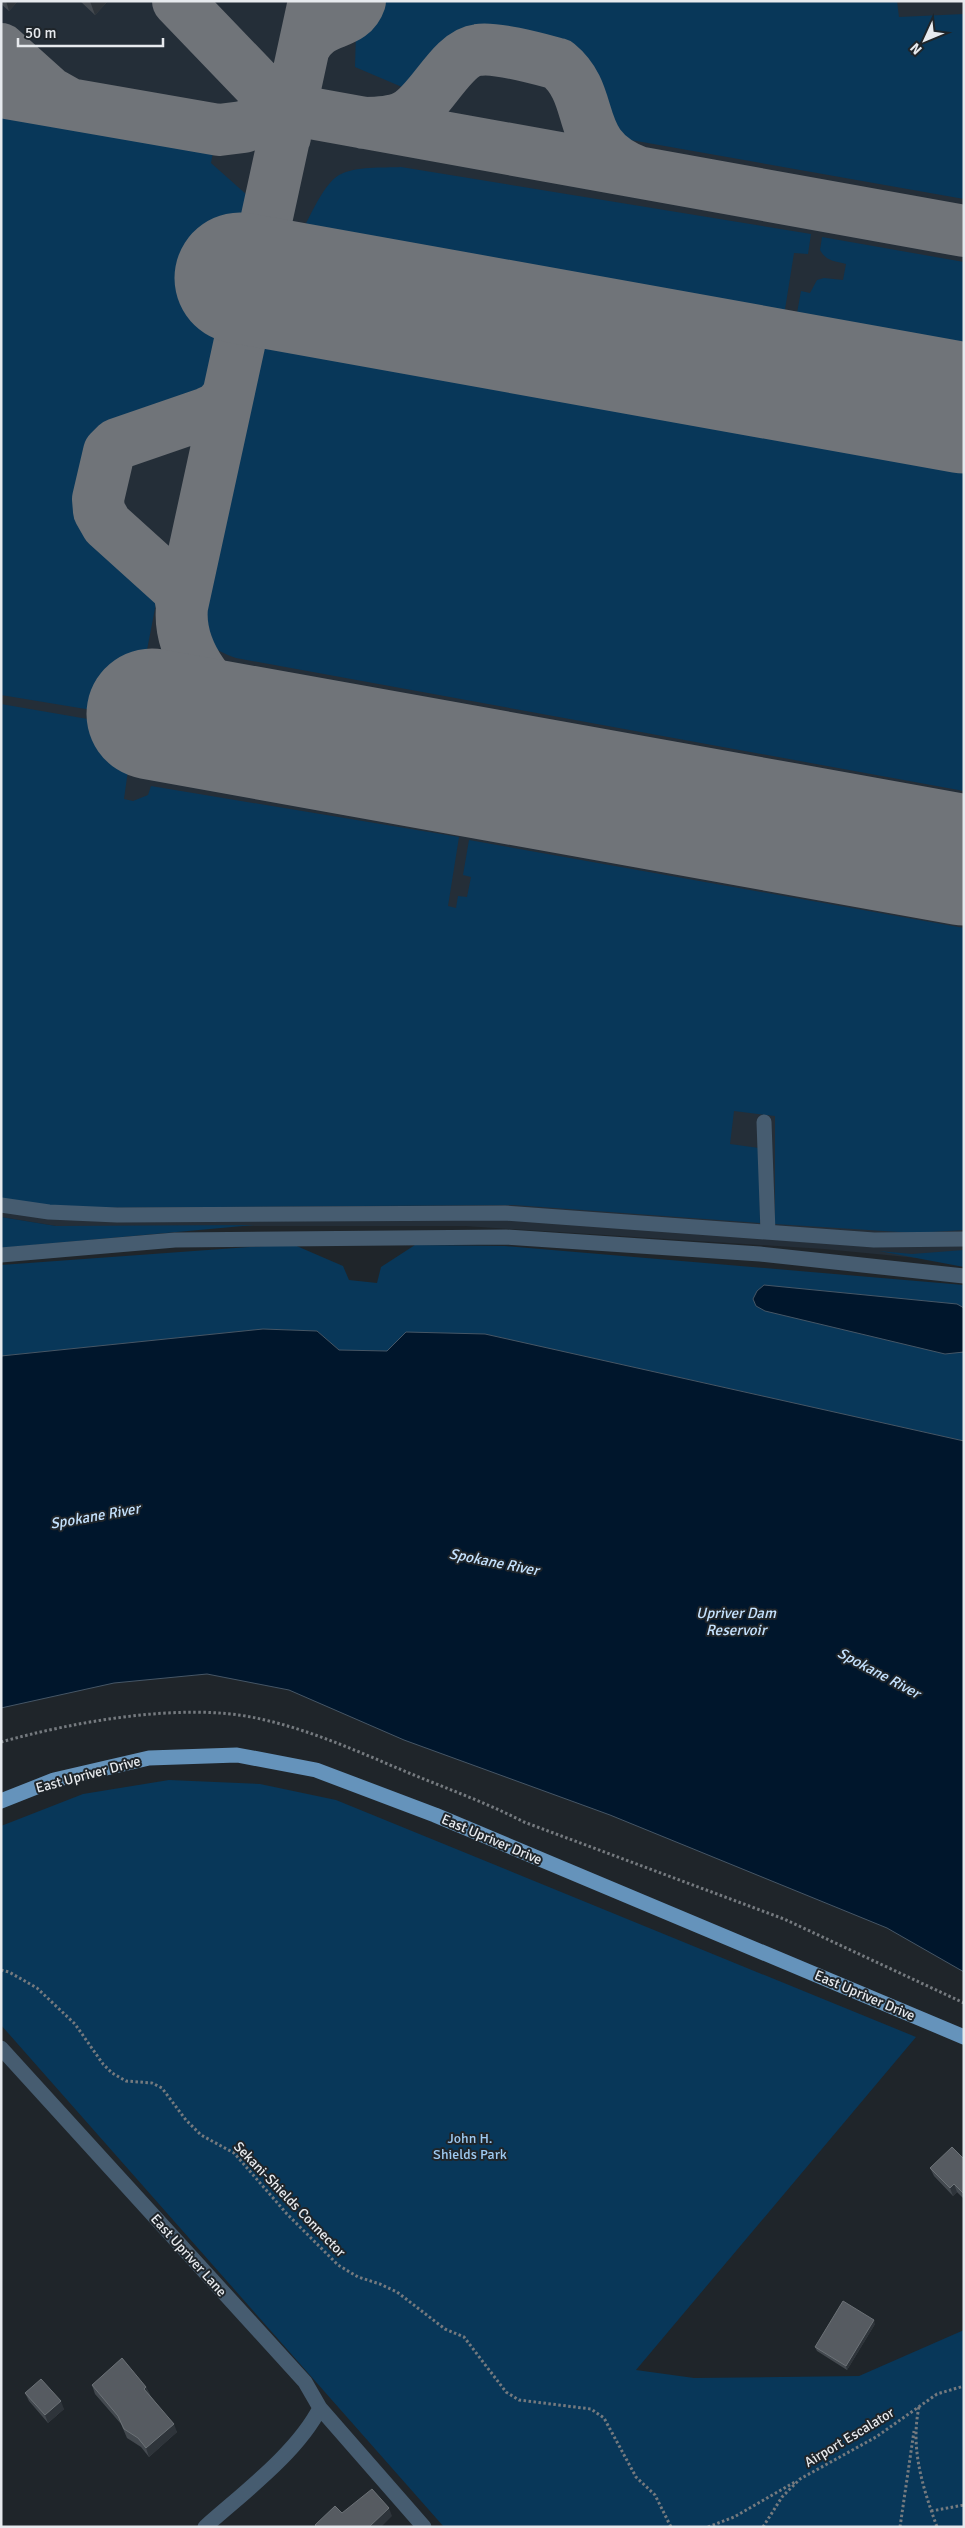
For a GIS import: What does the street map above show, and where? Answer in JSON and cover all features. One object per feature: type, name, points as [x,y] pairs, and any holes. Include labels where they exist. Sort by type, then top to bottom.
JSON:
[{"type":"main road","name":"East Upriver Drive","points":[[1,1801],[54,1780],[149,1758],[237,1755],[316,1770],[435,1816],[964,2036]]},
{"type":"street","points":[[764,1122],[768,1232]]},
{"type":"street","points":[[1,1205],[49,1212],[117,1215],[505,1213],[874,1240],[964,1239]]},
{"type":"street","points":[[1,1256],[175,1240],[506,1237],[760,1254],[964,1276]]},
{"type":"street","name":"East Upriver Lane","points":[[1,2048],[285,2360],[304,2382],[320,2408],[424,2527]]},
{"type":"street","points":[[205,2527],[296,2444],[310,2427],[320,2408]]},
{"type":"path","name":"Sekani-Shields Connector","points":[[1,1970],[9,1972],[38,1988],[75,2024],[112,2074],[126,2080],[152,2083],[162,2088],[186,2120],[201,2135],[234,2153],[287,2214],[338,2264],[358,2277],[397,2292],[445,2329],[464,2337],[506,2392],[519,2400],[591,2408],[604,2418],[636,2477],[655,2494],[671,2527]]},
{"type":"path","name":"Airport Escalator","points":[[763,2527],[782,2497],[800,2479],[876,2437],[937,2394],[964,2386]]},
{"type":"path","points":[[900,2527],[919,2407]]},
{"type":"path","points":[[915,2425],[920,2476],[936,2527]]},
{"type":"path","points":[[708,2527],[734,2517],[800,2479]]},
{"type":"path","points":[[931,2511],[964,2505]]},
{"type":"shaded area","points":[[1,1],[964,1],[964,1256],[928,1259],[824,1249],[465,1226],[56,1226],[1,1217]]},
{"type":"green space","points":[[378,1],[897,1],[899,17],[964,14],[964,199],[625,139],[615,133],[611,127],[582,52],[577,48],[465,29],[409,90],[355,67],[356,33],[372,28]]},
{"type":"green space","points":[[1,114],[213,152],[211,163],[256,203],[213,396],[98,432],[78,519],[158,593],[134,717],[1,695]]},
{"type":"green space","points":[[401,167],[811,234],[808,254],[794,253],[783,322],[795,324],[801,291],[810,293],[817,280],[824,278],[843,280],[846,264],[831,260],[822,254],[820,250],[822,237],[964,262],[964,377],[319,261],[296,244],[321,196],[339,175],[353,170]]},
{"type":"green space","points":[[293,324],[964,443],[964,791],[236,658],[213,647],[204,637],[201,630],[198,612],[255,353],[262,342],[271,334]]},
{"type":"green space","points":[[1,704],[134,727],[124,799],[133,801],[148,795],[151,786],[459,837],[448,906],[456,908],[458,896],[467,897],[471,877],[463,875],[469,840],[964,928],[964,1230],[915,1233],[775,1224],[775,1116],[734,1111],[730,1144],[759,1148],[760,1223],[514,1205],[51,1208],[1,1199]]},
{"type":"green space","points":[[1,1217],[56,1226],[254,1225],[1,1248]]},
{"type":"green space","points":[[292,1244],[343,1266],[349,1280],[377,1283],[381,1267],[415,1245],[505,1246],[964,1285],[964,1441],[485,1334],[387,1351],[339,1350],[317,1331],[263,1329],[1,1356],[1,1265]]},
{"type":"green space","points":[[964,1250],[964,1267],[879,1251],[912,1254]]},
{"type":"green space","name":"John H. Shields Park","points":[[169,1780],[260,1784],[336,1800],[916,2037],[636,2370],[694,2378],[859,2376],[964,2330],[964,2527],[444,2527],[1,2025],[1,1826],[83,1794]]},
{"type":"water","points":[[764,1285],[957,1304],[964,1308],[964,1352],[945,1354],[765,1311],[756,1306],[753,1299],[757,1291]]},
{"type":"water","name":"Upriver Dam Reservoir","points":[[263,1329],[317,1331],[339,1350],[387,1351],[406,1332],[485,1334],[964,1441],[964,1972],[887,1928],[610,1815],[404,1740],[289,1690],[207,1674],[114,1683],[1,1708],[1,1356]]},
{"type":"building","points":[[952,2147],[964,2159],[964,2194],[954,2184],[950,2188],[930,2168]]},
{"type":"building","points":[[843,2301],[874,2320],[846,2366],[815,2347]]},
{"type":"building","points":[[122,2358],[146,2387],[144,2389],[174,2424],[146,2448],[138,2438],[124,2429],[118,2416],[92,2385]]},
{"type":"building","points":[[41,2379],[61,2401],[45,2415],[25,2393]]},
{"type":"building","points":[[372,2489],[389,2508],[369,2527],[317,2527],[315,2525],[335,2506],[342,2513]]},
{"type":"taxiway","points":[[178,1],[275,102],[284,120],[285,137]]},
{"type":"taxiway","points":[[257,733],[217,692],[204,677],[194,661],[182,626],[182,607],[314,1]]},
{"type":"taxiway","points":[[304,48],[310,38],[318,31],[350,15],[360,1]]},
{"type":"taxiway","points":[[1,49],[50,93],[66,102]]},
{"type":"taxiway","points":[[364,123],[380,123],[406,116],[424,101],[450,69],[468,53],[478,50],[495,50],[558,64],[570,77],[578,92],[594,135],[603,149],[617,161],[638,172]]},
{"type":"taxiway","points":[[1,92],[219,130],[243,127],[281,113],[310,113],[964,231]]},
{"type":"taxiway","points":[[182,607],[179,590],[107,525],[99,511],[98,499],[109,452],[117,444],[207,413],[218,408],[228,396]]},
{"type":"runway","points":[[240,278],[964,408]]},
{"type":"runway","points":[[152,714],[964,860]]},
{"type":"water label","name":"Spokane River","points":[[95,1516]]},
{"type":"water label","name":"Spokane River","points":[[494,1562]]},
{"type":"water label","name":"Spokane River","points":[[879,1673]]}]
